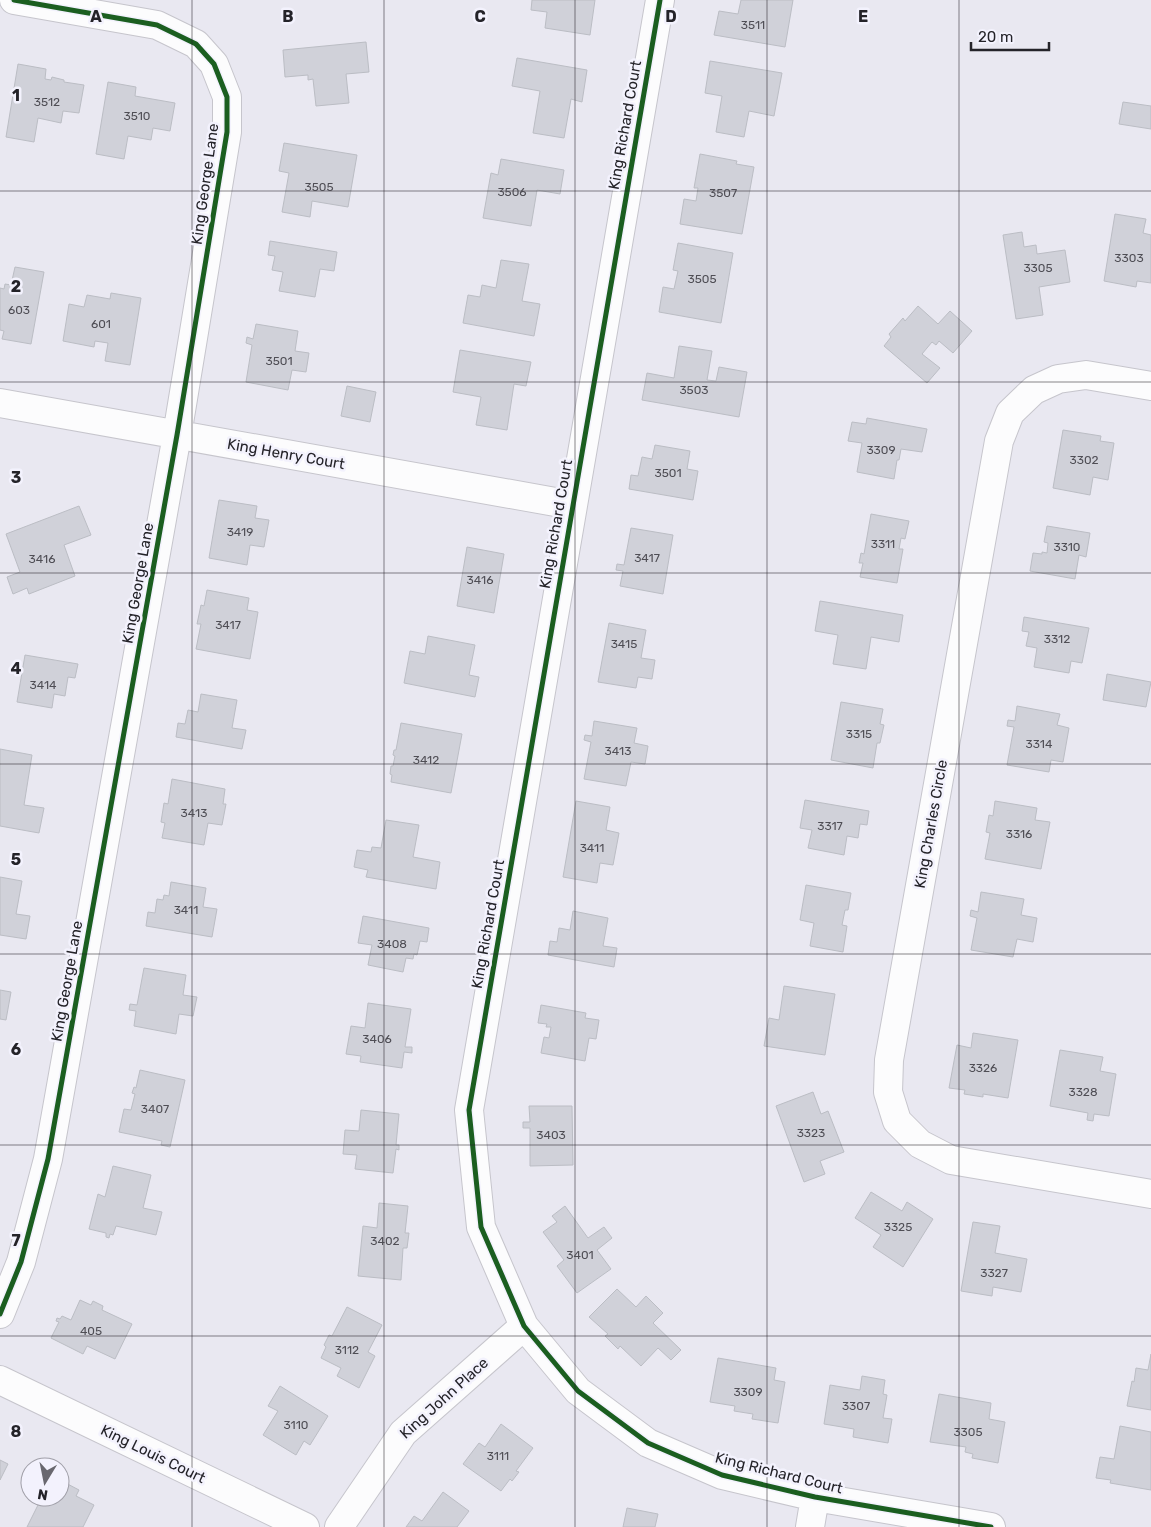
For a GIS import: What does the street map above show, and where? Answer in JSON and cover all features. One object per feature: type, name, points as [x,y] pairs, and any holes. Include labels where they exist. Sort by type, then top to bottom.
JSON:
[{"type":"street","name":"King George Lane","points":[[0,1314],[20,1262],[48,1159],[177,434],[227,132],[227,97],[214,64],[196,44],[157,25],[14,0]]},
{"type":"street","name":"King Richard Court","points":[[660,0],[469,1110],[480,1227],[524,1326],[578,1392],[648,1443],[722,1475],[815,1497],[991,1527]]},
{"type":"street","name":"King Charles Circle","points":[[1151,386],[1086,375],[1058,379],[1034,390],[1010,413],[999,441],[888,1060],[888,1092],[897,1121],[920,1144],[951,1160],[1151,1194]]},
{"type":"street","name":"King Henry Court","points":[[0,403],[572,506]]},
{"type":"street","name":"King John Place","points":[[339,1527],[402,1432],[524,1326]]},
{"type":"street","name":"King Louis Court","points":[[0,1380],[305,1527]]},
{"type":"street","points":[[810,1527],[815,1497]]},
{"type":"building","points":[[532,0],[595,0],[590,35],[545,28],[547,12],[531,10]]},
{"type":"building","points":[[741,0],[793,0],[785,47],[714,35],[719,11],[738,14]]},
{"type":"building","points":[[366,42],[369,72],[346,74],[349,103],[316,106],[313,79],[308,80],[308,75],[285,77],[283,50]]},
{"type":"building","points":[[517,58],[587,70],[582,102],[571,99],[564,138],[533,133],[540,91],[512,86]]},
{"type":"building","points":[[710,61],[782,73],[774,116],[749,111],[744,137],[716,132],[722,96],[705,93]]},
{"type":"building","points":[[18,64],[46,69],[45,79],[51,80],[52,77],[64,80],[64,82],[84,85],[79,113],[63,111],[61,123],[38,118],[34,142],[6,137]]},
{"type":"building","points":[[108,82],[136,87],[135,96],[175,103],[170,131],[153,128],[151,140],[128,136],[124,159],[96,154]]},
{"type":"building","points":[[1123,102],[1151,106],[1151,129],[1119,124]]},
{"type":"building","points":[[284,143],[357,155],[348,207],[312,201],[310,217],[282,212],[289,173],[279,171]]},
{"type":"building","points":[[700,154],[737,161],[736,164],[754,167],[742,234],[680,224],[684,199],[696,201],[698,188],[694,188]]},
{"type":"building","points":[[501,159],[564,170],[560,194],[537,190],[531,226],[483,218],[491,173],[498,175]]},
{"type":"building","points":[[1115,214],[1146,219],[1143,233],[1151,235],[1151,283],[1137,281],[1136,287],[1104,281]]},
{"type":"building","points":[[1022,232],[1024,247],[1036,245],[1037,254],[1065,250],[1070,282],[1039,287],[1043,315],[1016,319],[1003,235]]},
{"type":"building","points":[[270,241],[337,252],[334,271],[320,269],[315,297],[279,291],[283,272],[272,270],[275,256],[268,255]]},
{"type":"building","points":[[678,243],[733,253],[721,323],[659,312],[663,287],[674,289],[678,271],[673,270]]},
{"type":"building","points":[[501,260],[529,264],[522,301],[540,304],[534,336],[463,323],[468,295],[480,297],[482,285],[496,288]]},
{"type":"building","points":[[15,267],[44,272],[31,344],[2,339],[4,331],[0,330],[0,288],[4,289],[5,284],[11,285]]},
{"type":"building","points":[[111,293],[141,298],[130,365],[105,361],[108,343],[95,341],[94,347],[63,341],[69,304],[84,307],[87,295],[110,299]]},
{"type":"building","points":[[918,306],[938,324],[950,311],[972,331],[953,353],[939,341],[936,345],[932,342],[922,354],[940,368],[927,383],[884,346],[891,337],[889,334],[903,318],[905,321]]},
{"type":"building","points":[[256,324],[298,331],[295,351],[309,353],[306,372],[292,370],[288,390],[246,382],[252,345],[246,343],[247,337],[253,339]]},
{"type":"building","points":[[679,346],[712,351],[707,380],[716,381],[719,367],[747,372],[739,417],[642,400],[647,373],[674,378]]},
{"type":"building","points":[[460,350],[531,362],[526,386],[514,384],[507,430],[476,425],[481,397],[453,392]]},
{"type":"building","points":[[347,386],[376,392],[370,422],[341,416]]},
{"type":"building","points":[[867,418],[927,429],[922,452],[901,449],[894,479],[857,472],[862,443],[848,441],[852,422],[866,424]]},
{"type":"building","points":[[1063,430],[1101,436],[1100,441],[1114,443],[1108,480],[1093,477],[1090,495],[1053,488]]},
{"type":"building","points":[[655,445],[690,451],[687,469],[698,471],[693,500],[629,489],[631,475],[638,476],[642,457],[652,459]]},
{"type":"building","points":[[219,500],[257,506],[255,518],[269,520],[264,547],[250,545],[247,565],[209,558]]},
{"type":"building","points":[[79,506],[91,535],[64,545],[75,576],[29,594],[27,588],[13,594],[7,577],[20,572],[6,534]]},
{"type":"building","points":[[871,514],[909,521],[905,539],[901,538],[899,549],[903,549],[897,583],[860,577],[863,563],[859,563],[861,553],[864,554]]},
{"type":"building","points":[[1047,526],[1090,533],[1086,557],[1079,555],[1075,579],[1030,571],[1033,553],[1047,553],[1048,543],[1044,542]]},
{"type":"building","points":[[631,528],[673,535],[663,594],[620,586],[623,571],[616,570],[617,564],[624,565]]},
{"type":"building","points":[[467,547],[504,554],[494,613],[457,606]]},
{"type":"building","points":[[207,590],[249,598],[247,610],[258,612],[250,659],[196,649],[201,624],[197,624],[201,605],[204,606]]},
{"type":"building","points":[[820,601],[903,615],[899,642],[871,637],[866,669],[833,664],[838,635],[815,631]]},
{"type":"building","points":[[1024,617],[1089,628],[1082,663],[1071,661],[1069,673],[1034,667],[1037,648],[1026,646],[1029,632],[1022,631]]},
{"type":"building","points":[[609,623],[646,630],[641,658],[655,660],[652,679],[638,677],[636,688],[598,682]]},
{"type":"building","points":[[428,636],[475,645],[469,675],[479,677],[475,697],[404,683],[410,651],[425,654]]},
{"type":"building","points":[[25,655],[78,664],[75,678],[68,677],[65,696],[54,694],[52,708],[17,702]]},
{"type":"building","points":[[1107,674],[1151,682],[1146,707],[1103,700]]},
{"type":"building","points":[[201,694],[237,700],[232,728],[246,730],[242,749],[176,737],[178,723],[185,724],[188,710],[198,712]]},
{"type":"building","points":[[841,702],[883,709],[880,724],[884,725],[880,743],[877,743],[873,768],[831,760]]},
{"type":"building","points":[[1017,706],[1060,714],[1057,725],[1069,728],[1063,762],[1051,760],[1049,772],[1007,765],[1014,727],[1007,726],[1008,720],[1015,721]]},
{"type":"building","points":[[594,721],[637,728],[634,743],[648,746],[645,764],[631,762],[626,786],[584,779],[591,742],[584,740],[585,735],[592,736]]},
{"type":"building","points":[[401,723],[462,734],[451,793],[391,782],[391,766],[393,766],[395,756],[393,755],[394,750],[396,750]]},
{"type":"building","points":[[0,749],[32,755],[24,805],[44,808],[39,833],[0,826]]},
{"type":"building","points":[[172,779],[225,789],[223,804],[226,804],[222,825],[208,823],[204,845],[162,838],[165,823],[161,822],[164,803],[168,804]]},
{"type":"building","points":[[805,800],[869,811],[867,825],[860,824],[858,838],[847,836],[844,855],[808,848],[812,830],[800,828]]},
{"type":"building","points":[[576,801],[610,807],[606,830],[619,833],[613,865],[600,863],[597,883],[563,877]]},
{"type":"building","points":[[995,801],[1037,808],[1035,820],[1050,822],[1041,869],[985,859],[990,833],[986,832],[989,815],[993,816]]},
{"type":"building","points":[[386,820],[419,825],[413,857],[440,862],[436,889],[366,877],[368,870],[354,867],[357,850],[371,852],[372,847],[381,848]]},
{"type":"building","points":[[0,877],[22,881],[16,914],[30,916],[26,939],[0,935]]},
{"type":"building","points":[[171,882],[206,888],[203,907],[217,909],[212,937],[146,926],[148,912],[155,913],[157,899],[163,900],[164,895],[169,896]]},
{"type":"building","points":[[806,885],[851,893],[848,910],[845,910],[842,925],[847,926],[843,952],[810,946],[814,923],[800,920]]},
{"type":"building","points":[[981,892],[1024,899],[1021,915],[1037,918],[1033,942],[1017,939],[1013,957],[971,950],[977,918],[970,916],[971,910],[978,912]]},
{"type":"building","points":[[573,911],[608,918],[603,946],[617,948],[614,967],[548,955],[550,941],[557,942],[559,928],[570,930]]},
{"type":"building","points":[[363,916],[429,928],[427,942],[420,941],[417,955],[414,954],[413,959],[406,958],[403,972],[368,965],[372,945],[358,943]]},
{"type":"building","points":[[144,968],[186,975],[183,995],[197,997],[193,1016],[179,1014],[176,1034],[134,1026],[136,1011],[129,1010],[130,1004],[137,1005]]},
{"type":"building","points":[[784,986],[835,994],[825,1055],[764,1046],[769,1018],[779,1020]]},
{"type":"building","points":[[0,990],[11,992],[6,1020],[0,1019]]},
{"type":"building","points":[[368,1003],[411,1009],[405,1047],[412,1047],[412,1053],[404,1052],[402,1068],[360,1062],[361,1056],[346,1054],[351,1026],[365,1028]]},
{"type":"building","points":[[541,1005],[586,1013],[585,1018],[599,1020],[596,1039],[589,1038],[585,1061],[541,1053],[544,1037],[549,1038],[551,1027],[546,1027],[547,1024],[538,1023]]},
{"type":"building","points":[[973,1033],[1018,1040],[1008,1098],[983,1094],[983,1097],[964,1094],[965,1090],[949,1088],[957,1045],[971,1048]]},
{"type":"building","points":[[1060,1050],[1103,1057],[1100,1071],[1116,1074],[1109,1116],[1094,1114],[1093,1121],[1087,1120],[1088,1113],[1050,1106]]},
{"type":"building","points":[[140,1070],[185,1080],[170,1147],[161,1145],[162,1141],[119,1132],[124,1109],[131,1110],[135,1094],[132,1093],[134,1087],[136,1088]]},
{"type":"building","points":[[813,1092],[821,1114],[828,1111],[844,1152],[820,1161],[825,1174],[804,1182],[776,1106]]},
{"type":"building","points":[[529,1106],[572,1106],[573,1165],[530,1166],[530,1128],[523,1128],[523,1122],[530,1122]]},
{"type":"building","points":[[361,1110],[399,1114],[396,1145],[399,1145],[399,1150],[396,1149],[393,1173],[355,1169],[357,1155],[343,1154],[345,1130],[359,1131]]},
{"type":"building","points":[[113,1166],[151,1175],[143,1208],[162,1212],[156,1235],[116,1226],[113,1235],[110,1234],[109,1238],[106,1237],[106,1233],[89,1229],[98,1194],[105,1197]]},
{"type":"building","points":[[871,1192],[902,1211],[907,1202],[933,1219],[903,1267],[873,1247],[881,1235],[855,1218]]},
{"type":"building","points":[[379,1203],[408,1206],[405,1233],[409,1233],[407,1248],[403,1248],[401,1280],[358,1276],[363,1226],[377,1228]]},
{"type":"building","points":[[565,1206],[588,1238],[604,1227],[612,1238],[597,1250],[611,1269],[577,1293],[557,1266],[564,1260],[543,1232],[557,1222],[552,1216]]},
{"type":"building","points":[[973,1222],[1000,1226],[995,1253],[1027,1259],[1021,1292],[993,1287],[992,1296],[961,1291]]},
{"type":"building","points":[[617,1289],[636,1307],[646,1296],[663,1313],[653,1323],[681,1350],[671,1360],[658,1348],[641,1366],[620,1346],[618,1349],[605,1336],[608,1334],[589,1317]]},
{"type":"building","points":[[80,1300],[91,1305],[93,1301],[103,1306],[102,1310],[132,1324],[115,1359],[87,1346],[83,1354],[51,1338],[59,1322],[56,1321],[57,1318],[60,1319],[62,1316],[71,1320]]},
{"type":"building","points":[[347,1307],[382,1325],[368,1352],[375,1356],[359,1388],[337,1376],[341,1368],[321,1358],[329,1335],[332,1336]]},
{"type":"building","points":[[1151,1354],[1151,1410],[1127,1406],[1136,1368],[1148,1370]]},
{"type":"building","points":[[718,1358],[776,1368],[774,1380],[785,1382],[778,1423],[752,1419],[753,1414],[734,1411],[735,1406],[710,1402]]},
{"type":"building","points":[[862,1376],[885,1380],[883,1394],[887,1395],[883,1418],[892,1419],[888,1443],[853,1437],[854,1429],[824,1424],[830,1385],[860,1390]]},
{"type":"building","points":[[280,1386],[328,1416],[310,1445],[304,1441],[296,1455],[263,1435],[278,1411],[268,1406]]},
{"type":"building","points":[[939,1394],[991,1403],[989,1419],[1005,1422],[998,1463],[972,1458],[973,1454],[965,1452],[966,1447],[930,1442]]},
{"type":"building","points":[[501,1424],[533,1448],[516,1471],[519,1472],[512,1481],[510,1479],[501,1491],[463,1464],[479,1443],[485,1447]]},
{"type":"building","points":[[1120,1426],[1151,1432],[1151,1490],[1110,1483],[1111,1480],[1096,1478],[1100,1457],[1114,1459]]},
{"type":"building","points":[[0,1460],[8,1464],[0,1480]]},
{"type":"building","points":[[70,1485],[79,1490],[76,1496],[94,1505],[83,1527],[27,1527],[37,1507],[70,1507]]},
{"type":"building","points":[[443,1492],[469,1511],[457,1527],[406,1527],[414,1516],[422,1521]]},
{"type":"building","points":[[627,1508],[658,1514],[655,1527],[623,1527]]},
{"type":"cycle path","points":[[0,1314],[21,1262],[48,1159],[177,435],[227,132],[227,97],[214,64],[196,44],[157,25],[14,0]]},
{"type":"cycle path","points":[[660,0],[469,1110],[481,1227],[524,1326],[578,1391],[648,1443],[722,1475],[815,1497],[991,1527]]}]
